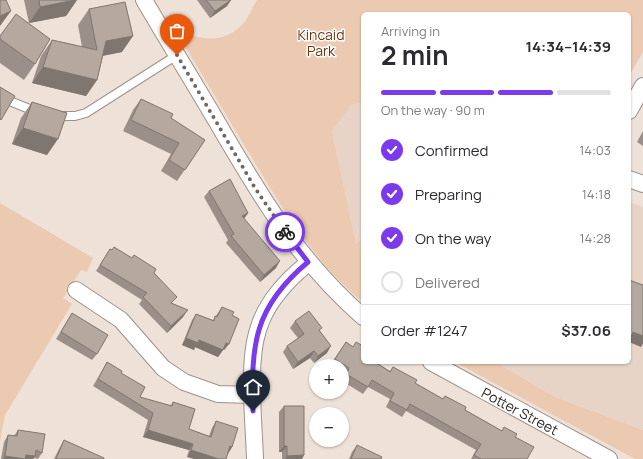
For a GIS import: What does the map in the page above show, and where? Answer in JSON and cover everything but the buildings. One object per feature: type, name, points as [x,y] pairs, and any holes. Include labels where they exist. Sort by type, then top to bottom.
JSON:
[{"type":"street","points":[[144,0],[255,188],[282,229],[308,262],[335,292],[361,315]]},
{"type":"street","points":[[631,107],[643,86]]},
{"type":"street","points":[[631,180],[643,184]]},
{"type":"street","points":[[255,459],[253,395],[254,351],[262,319],[282,287],[308,262]]},
{"type":"street","points":[[76,290],[121,320],[163,368],[184,382],[218,394],[253,395]]},
{"type":"street","name":"Potter Street","points":[[435,364],[609,459]]},
{"type":"lane","points":[[0,95],[12,102],[46,115],[65,117],[86,113],[177,55]]},
{"type":"shaded area","points":[[361,103],[361,260],[356,244],[332,131],[352,104]]},
{"type":"shaded area","points":[[631,203],[643,207],[643,430],[555,397],[498,364],[631,364]]},
{"type":"green space","name":"Kincaid Park","points":[[257,0],[643,0],[643,52],[631,73],[631,12],[361,12],[361,103],[352,104],[332,131],[356,244],[361,240],[361,300],[345,287],[329,270],[286,213],[172,25],[198,37],[217,38],[226,36],[235,31],[247,19]]},
{"type":"green space","points":[[0,203],[93,258],[87,272],[81,270],[63,298],[72,304],[5,415],[0,441]]},
{"type":"green space","points":[[459,364],[498,364],[555,397],[643,430],[643,459],[635,459]]},
{"type":"way so far","points":[[177,55],[255,188],[285,232]]},
{"type":"route","points":[[253,411],[254,351],[255,341],[262,319],[282,287],[308,262],[285,232]]}]
